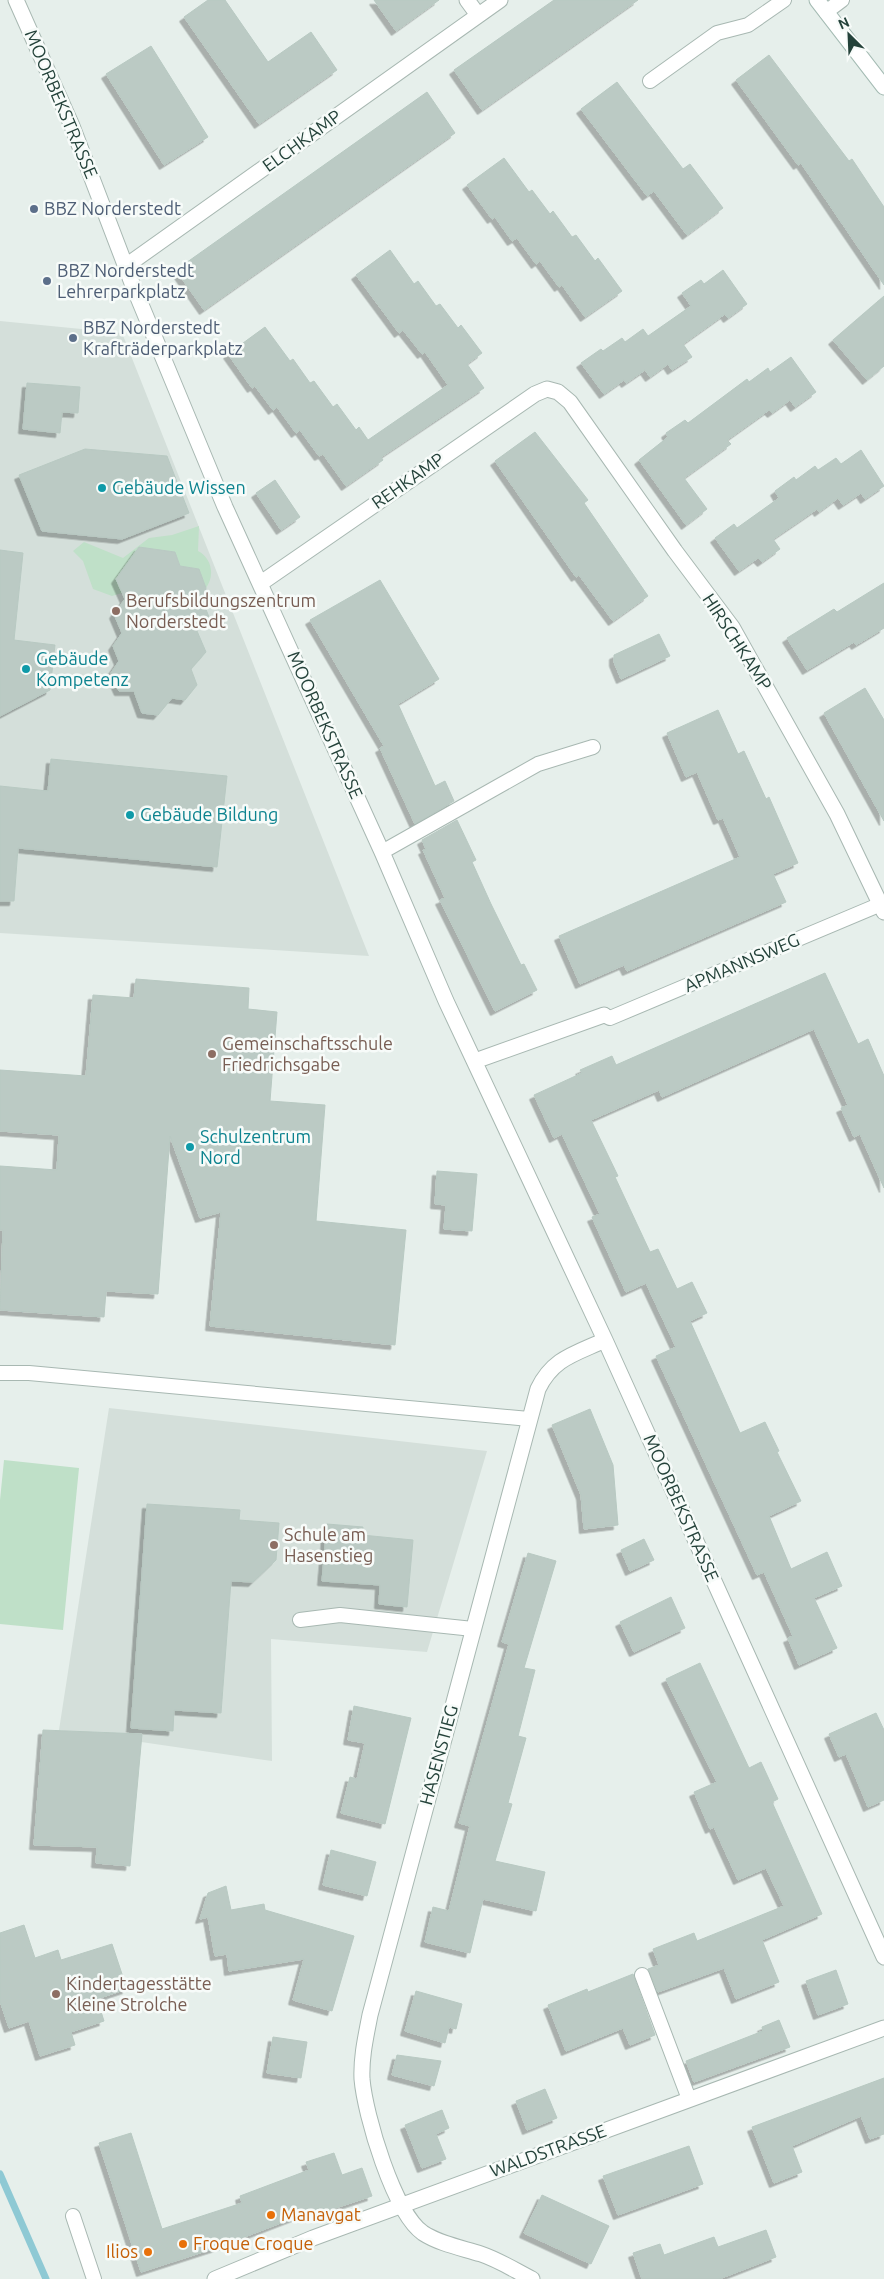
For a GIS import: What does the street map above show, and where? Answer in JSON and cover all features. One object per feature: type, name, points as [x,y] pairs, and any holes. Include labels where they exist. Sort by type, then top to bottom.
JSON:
[{"type":"street","name":"MOORBEKSTRASSE","points":[[16,0],[72,126],[126,266],[226,507],[382,852],[446,1001],[605,1340],[884,1956]]},
{"type":"street","points":[[467,0],[478,15]]},
{"type":"street","name":"ELCHKAMP","points":[[126,266],[500,0]]},
{"type":"street","points":[[817,0],[884,87]]},
{"type":"street","name":"REHKAMP","points":[[261,583],[535,394],[547,388],[558,392]]},
{"type":"street","name":"HIRSCHKAMP","points":[[558,392],[570,402],[675,552],[732,627],[837,814],[882,908]]},
{"type":"street","points":[[475,1061],[604,1015]]},
{"type":"street","name":"HASENSTIEG","points":[[532,2279],[484,2255],[424,2234],[413,2224],[400,2205],[366,2104],[362,2079],[363,2053],[370,2015],[538,1389],[551,1368],[560,1360],[605,1340]]},
{"type":"street","name":"WALDSTRASSE","points":[[215,2279],[313,2238],[400,2205],[884,2028]]},
{"type":"lane","points":[[650,81],[717,33],[748,25],[784,0]]},
{"type":"lane","points":[[826,12],[842,0]]},
{"type":"lane","points":[[382,852],[538,764],[593,747]]},
{"type":"lane","name":"APMANNSWEG","points":[[604,1015],[610,1018],[882,908]]},
{"type":"lane","points":[[0,1373],[29,1373],[529,1419]]},
{"type":"lane","points":[[300,1620],[340,1615],[473,1629]]},
{"type":"lane","points":[[642,1975],[689,2099]]},
{"type":"lane","points":[[73,2216],[94,2279]]},
{"type":"shaded area","name":"Berufsbildungszentrum Norderstedt","points":[[0,321],[122,333],[369,956],[0,933]]},
{"type":"shaded area","name":"Schule am Hasenstieg","points":[[109,1408],[487,1451],[427,1652],[271,1639],[272,1761],[59,1730]]},
{"type":"green space","points":[[199,526],[198,551],[203,554],[211,568],[211,578],[206,588],[199,569],[180,566],[175,552],[153,549],[145,564],[127,564],[116,579],[122,593],[112,596],[93,589],[83,561],[73,551],[84,542],[123,558],[149,538],[172,535]]},
{"type":"green space","points":[[4,1460],[79,1468],[63,1630],[0,1624],[0,1500]]},
{"type":"building","points":[[208,0],[225,0],[268,62],[311,32],[337,70],[259,124],[184,17]]},
{"type":"building","points":[[374,0],[439,0],[396,31]]},
{"type":"building","points":[[554,0],[638,0],[482,110],[454,70]]},
{"type":"building","points":[[151,46],[208,137],[164,165],[106,74]]},
{"type":"building","points":[[769,55],[849,161],[852,159],[884,207],[884,285],[801,163],[798,165],[736,80]]},
{"type":"building","points":[[617,82],[683,169],[690,164],[723,208],[687,235],[654,191],[647,196],[581,109]]},
{"type":"building","points":[[427,92],[455,133],[204,310],[176,270]]},
{"type":"building","points":[[504,158],[529,192],[532,190],[550,214],[553,211],[572,237],[576,235],[595,261],[598,258],[622,291],[585,317],[562,285],[559,287],[540,261],[536,264],[517,238],[512,241],[495,217],[492,219],[467,185]]},
{"type":"building","points":[[390,250],[414,284],[418,281],[436,306],[440,304],[458,328],[461,325],[482,353],[467,364],[484,388],[381,457],[383,460],[346,486],[323,454],[319,456],[300,430],[296,433],[277,407],[273,410],[255,386],[252,388],[228,354],[265,327],[290,361],[293,359],[310,383],[314,381],[333,407],[337,404],[356,430],[359,427],[368,440],[448,385],[425,352],[422,354],[403,330],[399,333],[356,275]]},
{"type":"building","points":[[723,270],[747,304],[728,318],[725,314],[683,344],[692,357],[672,370],[668,364],[650,377],[645,370],[626,383],[624,380],[604,394],[581,363],[601,349],[603,351],[622,338],[625,342],[643,329],[648,336],[691,306],[682,293],[701,280],[704,284]]},
{"type":"building","points":[[884,296],[884,366],[867,380],[833,340]]},
{"type":"building","points":[[791,357],[816,392],[795,407],[790,400],[772,413],[769,410],[727,440],[731,444],[684,478],[707,509],[686,525],[639,460],[668,437],[666,433],[685,420],[688,423],[747,379],[749,382],[768,368],[770,372]]},
{"type":"building","points":[[27,383],[80,387],[78,413],[62,412],[60,433],[23,429]]},
{"type":"building","points":[[535,432],[588,500],[584,503],[648,596],[613,621],[579,575],[576,577],[495,461]]},
{"type":"building","name":"Gebäude Wissen","points":[[85,449],[167,456],[189,513],[122,539],[42,531],[19,475]]},
{"type":"building","points":[[861,450],[884,486],[865,499],[861,493],[843,505],[838,498],[819,512],[817,509],[773,539],[780,549],[762,562],[758,558],[739,571],[715,538],[734,524],[737,528],[779,498],[775,491],[794,477],[796,480],[815,466],[818,470],[836,458],[841,464]]},
{"type":"building","points":[[275,480],[300,517],[281,530],[256,493]]},
{"type":"building","points":[[139,547],[175,552],[180,566],[199,569],[206,588],[203,602],[209,617],[197,631],[206,652],[191,669],[197,685],[185,700],[172,698],[158,715],[142,713],[134,691],[119,691],[111,673],[119,661],[113,646],[122,633],[114,614],[125,599],[116,579]]},
{"type":"building","name":"Gebäude Kompetenz","points":[[0,550],[23,553],[14,640],[55,645],[50,690],[0,716]]},
{"type":"building","points":[[380,580],[439,679],[398,704],[435,786],[445,781],[454,801],[415,824],[380,748],[384,746],[310,620]]},
{"type":"building","points":[[884,583],[884,628],[856,645],[854,642],[807,670],[787,638],[834,609],[837,612]]},
{"type":"building","points":[[659,634],[670,656],[621,679],[614,662],[614,655]]},
{"type":"building","points":[[865,688],[884,720],[884,821],[824,713]]},
{"type":"building","points":[[718,710],[738,754],[744,751],[766,799],[769,797],[798,863],[773,874],[786,902],[627,971],[624,965],[580,984],[559,936],[740,857],[723,818],[718,820],[697,772],[686,777],[667,733]]},
{"type":"building","name":"Gebäude Bildung","points":[[51,759],[227,776],[217,867],[18,848],[14,901],[0,901],[0,786],[48,791]]},
{"type":"building","points":[[457,820],[476,860],[472,862],[491,904],[521,965],[524,964],[537,990],[495,1011],[440,900],[445,898],[423,850],[426,849],[422,840]]},
{"type":"building","points":[[825,973],[858,1044],[868,1039],[884,1076],[884,1188],[860,1134],[854,1137],[841,1108],[848,1105],[814,1029],[662,1097],[659,1090],[591,1120],[618,1176],[615,1177],[650,1252],[658,1249],[677,1289],[692,1282],[707,1313],[690,1321],[740,1433],[765,1422],[779,1451],[777,1452],[801,1501],[769,1516],[791,1569],[827,1552],[842,1586],[814,1598],[837,1648],[799,1665],[788,1638],[793,1636],[764,1572],[757,1575],[656,1356],[676,1347],[646,1283],[626,1292],[592,1217],[600,1214],[562,1134],[554,1138],[534,1095],[582,1073],[580,1070],[612,1056],[616,1065]]},
{"type":"building","name":"Schulzentrum Nord","points":[[136,979],[249,988],[248,1009],[277,1012],[270,1101],[325,1105],[316,1221],[406,1230],[395,1345],[210,1326],[221,1212],[200,1218],[170,1136],[158,1294],[106,1291],[104,1317],[0,1310],[3,1230],[0,1230],[0,1166],[57,1170],[59,1135],[0,1131],[0,1070],[86,1076],[93,995],[134,998]]},
{"type":"building","points":[[437,1171],[477,1174],[472,1231],[444,1229],[446,1205],[435,1204]]},
{"type":"building","points":[[590,1409],[613,1465],[618,1525],[584,1529],[581,1495],[552,1425]]},
{"type":"building","points":[[147,1504],[240,1510],[239,1520],[279,1523],[276,1560],[253,1582],[231,1581],[221,1713],[174,1710],[173,1731],[131,1728]]},
{"type":"building","points":[[327,1524],[363,1527],[362,1535],[413,1540],[407,1607],[379,1604],[380,1585],[322,1581]]},
{"type":"building","points":[[644,1539],[654,1560],[630,1571],[621,1550]]},
{"type":"building","points":[[528,1553],[556,1561],[524,1668],[535,1670],[518,1736],[526,1738],[508,1803],[512,1804],[495,1861],[545,1872],[536,1911],[483,1899],[470,1953],[425,1942],[433,1907],[449,1911],[470,1826],[459,1823],[509,1644],[502,1642]]},
{"type":"building","points":[[671,1597],[685,1628],[634,1652],[620,1622]]},
{"type":"building","points":[[700,1663],[749,1768],[761,1762],[778,1799],[772,1802],[822,1914],[762,1940],[779,1982],[736,1999],[724,1968],[658,1992],[648,1969],[659,1965],[653,1949],[694,1933],[697,1941],[784,1906],[766,1868],[738,1880],[714,1827],[710,1829],[694,1792],[717,1782],[666,1679]]},
{"type":"building","points":[[354,1706],[411,1718],[385,1824],[341,1813],[350,1777],[357,1779],[365,1743],[348,1740]]},
{"type":"building","points":[[876,1713],[884,1730],[884,1800],[868,1807],[846,1754],[839,1757],[829,1734]]},
{"type":"building","points":[[43,1730],[142,1734],[130,1866],[96,1863],[97,1847],[34,1845]]},
{"type":"building","points":[[331,1850],[376,1862],[367,1896],[323,1885]]},
{"type":"building","points":[[226,1886],[231,1910],[264,1904],[265,1910],[354,1936],[332,2011],[293,2000],[304,1959],[229,1971],[227,1954],[215,1956],[208,1917],[200,1919],[208,1893]]},
{"type":"building","name":"Kindertagesstätte Kleine Strolche","points":[[24,1925],[35,1958],[58,1950],[61,1960],[112,1944],[127,1989],[97,1999],[104,2021],[71,2032],[75,2045],[40,2056],[29,2021],[9,2028],[0,2001],[0,1933]]},
{"type":"building","points":[[836,1970],[848,2004],[818,2015],[806,1981]]},
{"type":"building","points":[[633,1974],[655,2035],[630,2045],[623,2028],[566,2051],[548,2005],[587,1989],[588,1992]]},
{"type":"building","points":[[416,1991],[462,2004],[456,2029],[449,2027],[445,2043],[405,2031]]},
{"type":"building","points":[[779,2020],[790,2047],[694,2082],[686,2061],[763,2031],[762,2027]]},
{"type":"building","points":[[273,2037],[307,2042],[301,2078],[267,2073]]},
{"type":"building","points":[[397,2055],[441,2061],[434,2086],[392,2075]]},
{"type":"building","points":[[884,2078],[884,2134],[870,2139],[861,2116],[792,2146],[802,2172],[774,2183],[752,2127]]},
{"type":"building","points":[[545,2089],[557,2118],[527,2130],[516,2101]]},
{"type":"building","points":[[442,2110],[449,2128],[436,2134],[446,2159],[422,2168],[405,2125]]},
{"type":"building","points":[[131,2133],[162,2229],[242,2203],[240,2196],[309,2170],[306,2162],[334,2153],[342,2175],[362,2168],[372,2196],[323,2212],[322,2207],[234,2242],[141,2272],[99,2143]]},
{"type":"building","points":[[689,2146],[703,2184],[618,2215],[603,2176]]},
{"type":"building","points":[[542,2195],[609,2226],[591,2264],[524,2233]]},
{"type":"building","points":[[766,2230],[776,2257],[719,2279],[642,2279],[633,2253],[660,2244],[664,2255],[714,2237],[718,2247]]},
{"type":"waterway","points":[[0,2174],[46,2279]]},
{"type":"place","name":"BBZ Norderstedt","points":[[34,209]]},
{"type":"place","name":"BBZ Norderstedt Lehrerparkplatz","points":[[47,281]]},
{"type":"place","name":"BBZ Norderstedt Krafträderparkplatz","points":[[73,338]]},
{"type":"place","name":"Gebäude Wissen","points":[[102,488]]},
{"type":"place","name":"Berufsbildungszentrum Norderstedt","points":[[116,611]]},
{"type":"place","name":"Gebäude Kompetenz","points":[[26,669]]},
{"type":"place","name":"Gebäude Bildung","points":[[130,815]]},
{"type":"place","name":"Gemeinschaftsschule Friedrichsgabe","points":[[212,1054]]},
{"type":"place","name":"Schulzentrum Nord","points":[[190,1147]]},
{"type":"place","name":"Schule am Hasenstieg","points":[[274,1545]]},
{"type":"place","name":"Kindertagesstätte Kleine Strolche","points":[[56,1994]]},
{"type":"place","name":"Manavgat","points":[[271,2215]]},
{"type":"place","name":"Froque Croque","points":[[183,2244]]},
{"type":"place","name":"Ilios","points":[[148,2252]]}]
